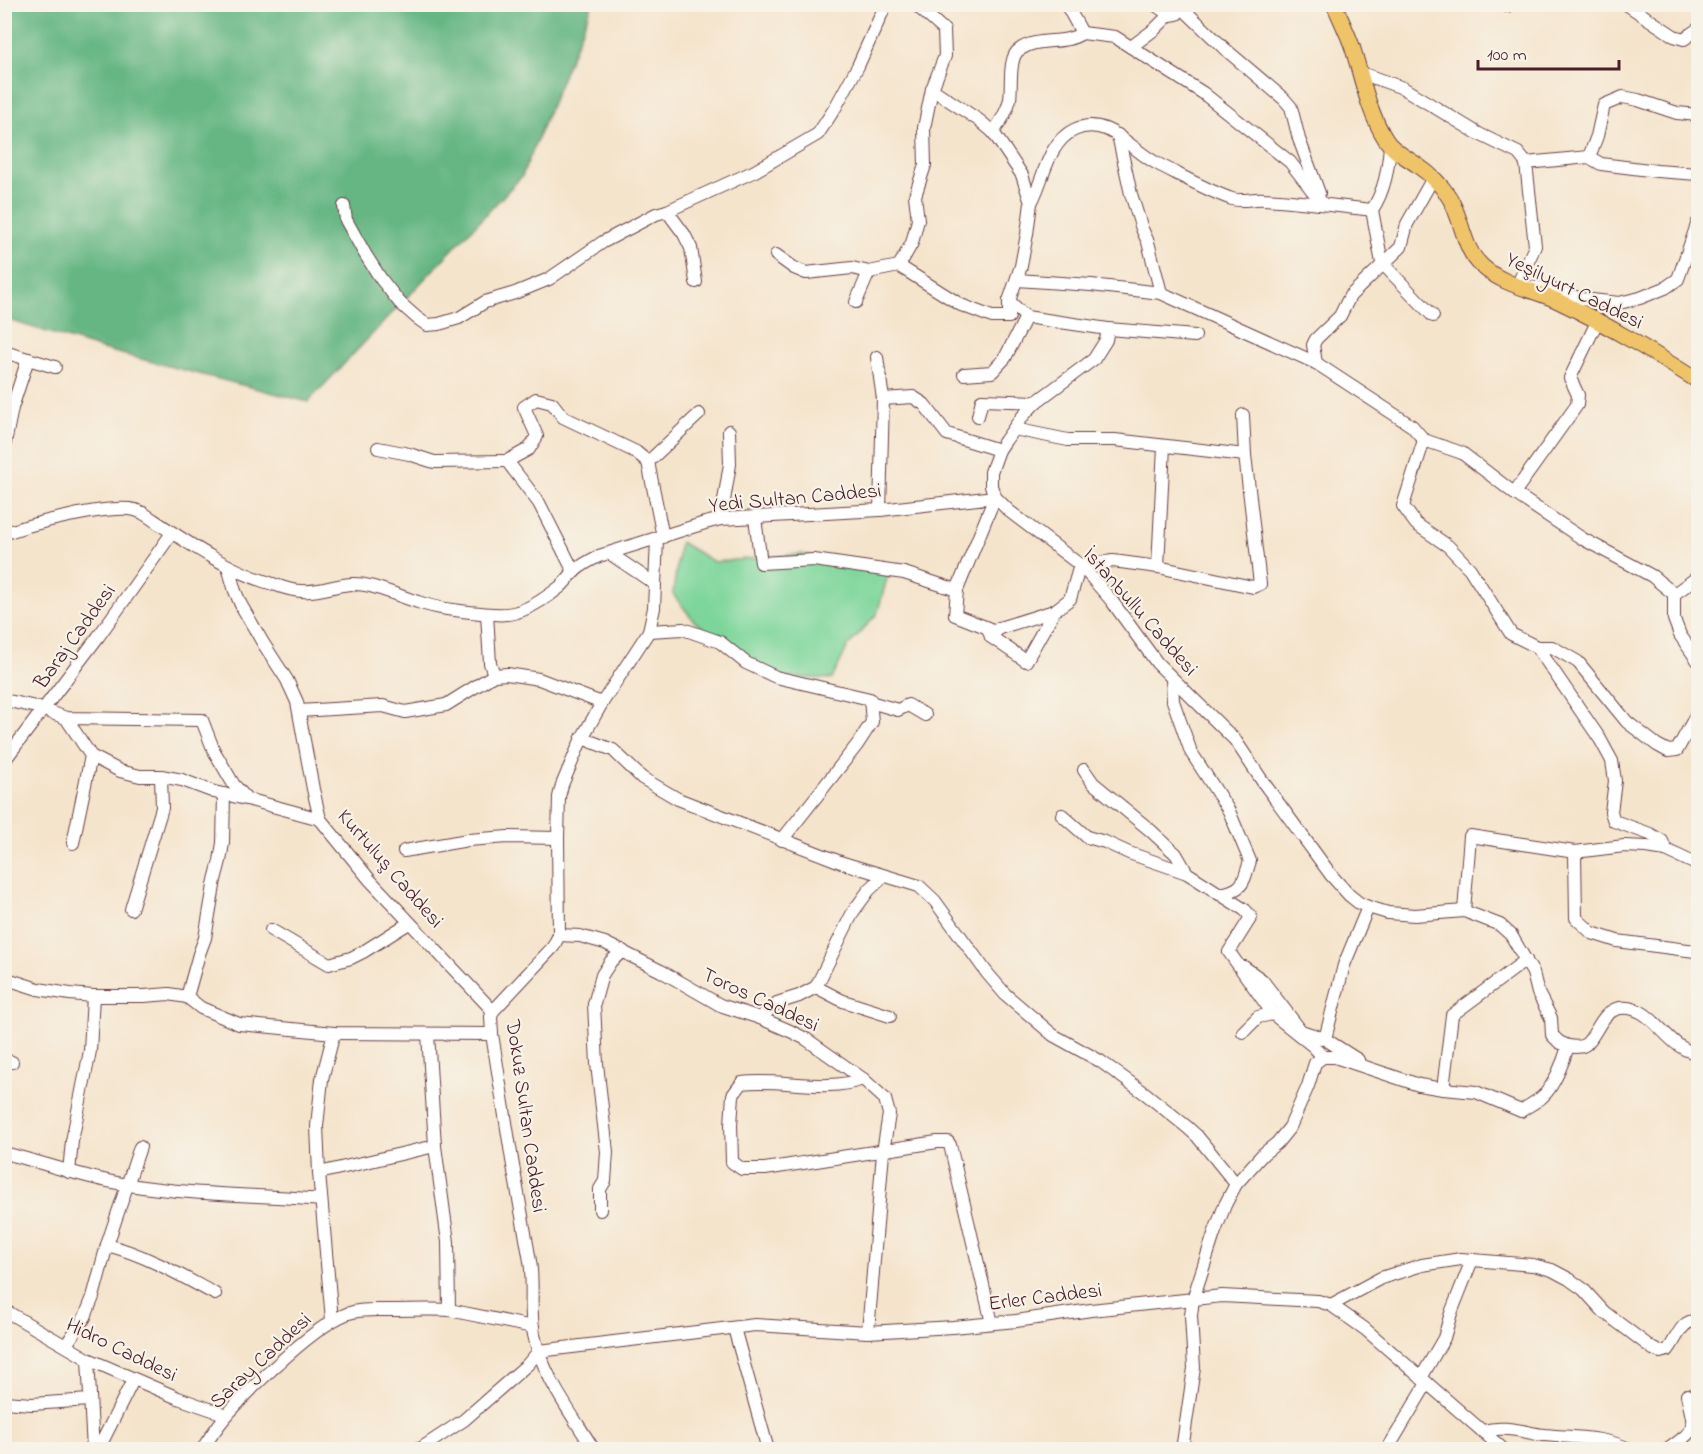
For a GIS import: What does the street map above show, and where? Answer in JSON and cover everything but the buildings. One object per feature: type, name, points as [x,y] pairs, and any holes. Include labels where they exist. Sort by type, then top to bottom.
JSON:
[{"type":"main road","name":"Yeşilyurt Caddesi","points":[[1334,4],[1351,43],[1378,125],[1390,146],[1433,178],[1451,200],[1466,242],[1475,258],[1491,273],[1517,286],[1555,300],[1649,351],[1698,381]]},
{"type":"street","points":[[344,206],[346,220],[364,254],[400,303],[427,326],[459,318],[485,302],[549,279],[603,243],[656,214],[755,171],[818,134],[858,66],[886,4]]},
{"type":"street","points":[[899,266],[912,243],[918,220],[915,196],[925,165],[924,128],[932,89],[945,56],[944,30],[915,4]]},
{"type":"street","points":[[1066,4],[1082,33]]},
{"type":"street","points":[[1154,4],[1178,9],[1291,107],[1299,139],[1322,203]]},
{"type":"street","points":[[1626,4],[1674,36],[1684,39],[1698,29]]},
{"type":"street","points":[[1131,47],[1178,9]]},
{"type":"street","points":[[993,132],[1005,116],[1010,99],[1013,57],[1019,50],[1036,43],[1075,38],[1082,33],[1115,37],[1203,93],[1290,162],[1322,203],[1336,206]]},
{"type":"street","points":[[1360,73],[1403,88],[1479,134],[1518,153],[1526,163],[1535,246],[1517,286],[1551,289],[1582,299],[1619,303],[1640,298],[1665,288],[1677,279],[1698,222]]},
{"type":"street","points":[[932,89],[993,132],[1022,176],[1031,203]]},
{"type":"street","points":[[1589,157],[1597,136],[1604,105],[1623,97],[1677,113],[1698,114]]},
{"type":"street","points":[[776,255],[794,268],[806,273],[852,268],[869,272],[899,266],[961,305],[992,317],[1009,316],[1010,301],[1027,234],[1031,203],[1045,168],[1059,141],[1073,130],[1088,126],[1102,128],[1118,135],[1148,159],[1234,200],[1263,199],[1372,210]]},
{"type":"street","points":[[1118,135],[1131,194],[1148,242],[1161,293]]},
{"type":"street","points":[[1390,146],[1387,174],[1377,203],[1372,210],[1382,263],[1433,316]]},
{"type":"street","points":[[1526,163],[1589,157],[1601,164],[1698,174]]},
{"type":"street","points":[[1316,363],[1313,345],[1316,339],[1340,316],[1350,296],[1401,247],[1407,224],[1433,178]]},
{"type":"street","points":[[667,211],[691,248],[696,282]]},
{"type":"street","points":[[856,302],[869,272]]},
{"type":"street","points":[[1017,280],[1161,293],[1316,363],[1412,426],[1424,440],[1462,453],[1514,493],[1583,539],[1652,576],[1674,594]]},
{"type":"street","points":[[1010,301],[1026,317],[1108,329],[1195,336]]},
{"type":"street","points":[[964,374],[992,372],[1005,358],[1026,317]]},
{"type":"street","points":[[1514,493],[1577,405],[1578,395],[1570,378],[1597,322]]},
{"type":"street","points":[[1054,611],[1026,661],[991,637],[988,628],[955,615],[957,590],[995,497],[990,480],[999,450],[1036,402],[1094,359],[1106,340],[1108,329]]},
{"type":"street","points":[[4,352],[55,368]]},
{"type":"street","points":[[877,357],[883,399],[880,510]]},
{"type":"street","points":[[4,448],[12,408],[28,359]]},
{"type":"street","points":[[883,399],[913,397],[924,404],[947,434],[999,450]]},
{"type":"street","points":[[378,448],[410,454],[434,462],[507,461],[528,449],[537,436],[524,407],[536,399],[552,403],[563,417],[636,452],[648,462],[660,538],[654,608],[649,631],[582,738],[562,785],[559,797],[558,838],[560,935]]},
{"type":"street","points":[[978,416],[982,400],[1036,402]]},
{"type":"street","points":[[648,462],[699,414]]},
{"type":"street","points":[[991,637],[999,628],[1054,611],[1070,599],[1080,566],[1113,561],[1158,567],[1253,587],[1260,584],[1245,455],[1243,415]]},
{"type":"street","points":[[1014,429],[1068,440],[1115,440],[1245,455]]},
{"type":"street","points":[[721,519],[730,464],[729,431]]},
{"type":"street","points":[[1424,440],[1403,506],[1416,524],[1448,546],[1470,569],[1511,634],[1537,647],[1600,739],[1612,761],[1615,781],[1611,812],[1614,821],[1650,834],[1662,841],[1666,850]]},
{"type":"street","points":[[1158,567],[1164,446]]},
{"type":"street","points":[[507,461],[538,503],[574,572]]},
{"type":"street","name":"Yedi Sultan Caddesi","points":[[4,534],[19,528],[87,513],[134,510],[143,513],[228,567],[270,584],[303,591],[315,591],[341,584],[361,584],[445,609],[487,614],[516,613],[558,589],[574,572],[599,556],[721,519],[880,510],[995,497]]},
{"type":"street","name":"İstanbullu Caddesi","points":[[995,497],[1026,526],[1080,566],[1111,600],[1145,648],[1172,679],[1235,740],[1263,782],[1336,881],[1349,895],[1359,903],[1388,914],[1464,911]]},
{"type":"street","points":[[755,518],[761,563],[814,560],[904,573],[957,590]]},
{"type":"street","name":"Baraj Caddesi","points":[[4,761],[44,710],[172,532]]},
{"type":"street","points":[[609,553],[655,584]]},
{"type":"street","name":"Kurtuluş Caddesi","points":[[228,567],[241,605],[287,680],[300,711],[312,789],[320,819],[370,880],[493,1011]]},
{"type":"street","points":[[1674,594],[1698,577]]},
{"type":"street","points":[[1674,594],[1674,619],[1680,635],[1698,661]]},
{"type":"street","points":[[487,614],[490,663],[494,675]]},
{"type":"street","points":[[649,631],[683,629],[720,642],[746,663],[776,678],[870,699],[872,722],[857,746],[782,840]]},
{"type":"street","points":[[1537,647],[1552,646],[1578,662],[1628,722],[1668,751],[1677,750],[1698,712]]},
{"type":"street","points":[[300,711],[383,706],[405,712],[446,705],[494,675],[507,674],[539,679],[602,703]]},
{"type":"street","points":[[1172,679],[1173,701],[1191,752],[1229,811],[1250,861],[1243,883],[1243,909]]},
{"type":"street","points":[[4,700],[66,718],[202,720],[214,751],[234,785],[248,799]]},
{"type":"street","points":[[870,702],[898,710],[908,705],[925,715]]},
{"type":"street","points":[[66,718],[91,756],[120,771],[140,776],[161,776],[182,780],[214,792],[320,819]]},
{"type":"street","points":[[582,738],[613,750],[642,778],[678,799],[843,863],[919,886],[935,901],[1005,994],[1053,1035],[1100,1061],[1187,1127],[1236,1184]]},
{"type":"street","points":[[73,843],[91,756]]},
{"type":"street","points":[[1084,770],[1093,783],[1176,854],[1187,873]]},
{"type":"street","points":[[131,909],[162,808],[161,776]]},
{"type":"street","points":[[187,997],[205,938],[220,861],[223,843],[224,794]]},
{"type":"street","points":[[1062,815],[1087,837],[1187,873],[1243,909],[1251,917],[1229,952],[1273,1014],[1313,1046],[1323,1057]]},
{"type":"street","points":[[1698,865],[1666,850],[1647,847],[1624,846],[1575,852],[1470,836],[1464,911],[1500,925],[1511,934],[1533,973],[1538,993],[1551,1018],[1552,1035],[1559,1042],[1578,1047],[1586,1044],[1611,1012],[1620,1008],[1631,1008],[1653,1020],[1672,1042],[1683,1049],[1698,1053]]},
{"type":"street","points":[[404,850],[468,840],[508,837],[558,838]]},
{"type":"street","points":[[1575,852],[1576,918],[1592,933],[1617,941],[1695,951]]},
{"type":"street","points":[[760,1018],[777,1003],[799,996],[816,987],[853,912],[869,890],[884,876]]},
{"type":"street","points":[[1219,894],[1233,892],[1243,883]]},
{"type":"street","points":[[1324,1038],[1344,965],[1368,907]]},
{"type":"street","points":[[272,930],[329,964],[363,952],[409,923]]},
{"type":"street","name":"Toros Caddesi","points":[[560,935],[594,939],[623,951],[720,1005],[760,1018],[806,1039],[880,1093],[889,1114],[883,1152],[868,1332]]},
{"type":"street","name":"Dokuz Sultan Caddesi","points":[[560,935],[553,948],[493,1011],[492,1034],[532,1274],[533,1327],[552,1383],[594,1449]]},
{"type":"street","points":[[600,1210],[600,1190],[605,1181],[607,1152],[597,1064],[594,1004],[602,975],[611,961],[623,951]]},
{"type":"street","points":[[1443,1089],[1452,1015],[1526,960]]},
{"type":"street","points":[[1236,961],[1262,980],[1301,1031],[1324,1038],[1377,1072]]},
{"type":"street","points":[[4,978],[38,989],[93,996],[169,994],[187,997],[201,1008],[239,1024],[334,1033],[492,1034]]},
{"type":"street","points":[[816,987],[843,1001],[890,1016]]},
{"type":"street","points":[[69,1172],[72,1141],[90,1051],[93,996]]},
{"type":"street","points":[[1243,1032],[1258,1017],[1273,1014]]},
{"type":"street","points":[[332,1320],[317,1126],[322,1079],[334,1033]]},
{"type":"street","points":[[428,1034],[435,1146],[448,1242],[449,1310]]},
{"type":"street","points":[[1182,1449],[1194,1368],[1191,1315],[1193,1299],[1214,1234],[1236,1184],[1290,1127],[1316,1063],[1323,1057],[1335,1057],[1419,1085],[1476,1092],[1521,1111],[1543,1096],[1559,1069],[1568,1046]]},
{"type":"street","points":[[863,1079],[850,1084],[742,1083],[733,1095],[732,1162],[742,1169],[765,1169],[948,1142],[992,1323]]},
{"type":"street","points":[[319,1173],[435,1146]]},
{"type":"street","points":[[66,1345],[89,1307],[107,1245],[141,1147]]},
{"type":"street","points":[[4,1153],[69,1172],[128,1185],[187,1192],[321,1200]]},
{"type":"street","points":[[107,1245],[149,1259],[215,1294]]},
{"type":"street","points":[[1331,1305],[1381,1278],[1402,1271],[1449,1260],[1472,1260],[1533,1265],[1552,1270],[1583,1289],[1604,1312],[1660,1352],[1668,1350],[1685,1324],[1698,1321]]},
{"type":"street","points":[[1387,1449],[1444,1338],[1451,1313],[1472,1260]]},
{"type":"street","name":"Erler Caddesi","points":[[539,1350],[766,1324],[849,1332],[916,1330],[1193,1299],[1239,1296],[1299,1299],[1331,1305],[1365,1329],[1504,1449]]},
{"type":"street","name":"Hidro Caddesi","points":[[4,1310],[88,1359],[178,1398],[227,1415]]},
{"type":"street","name":"Saray Caddesi","points":[[202,1449],[227,1415],[301,1344],[332,1320],[352,1312],[449,1310],[533,1327]]},
{"type":"street","points":[[734,1328],[768,1449]]},
{"type":"street","points":[[398,1449],[420,1449],[464,1420],[528,1364],[539,1350]]},
{"type":"street","points":[[88,1359],[93,1449]]},
{"type":"street","points":[[98,1449],[134,1380]]},
{"type":"street","points":[[1667,1449],[1691,1431],[1693,1425],[1687,1395]]},
{"type":"street","points":[[4,1402],[32,1404],[89,1400]]},
{"type":"street","points":[[1483,1431],[1503,1427],[1545,1435],[1600,1439],[1631,1449]]},
{"type":"green space","points":[[4,5],[592,5],[522,176],[308,402],[102,349],[5,319]]},
{"type":"green space","points":[[680,542],[714,562],[801,554],[890,568],[877,614],[848,646],[832,679],[783,677],[736,652],[694,621],[673,594]]}]
